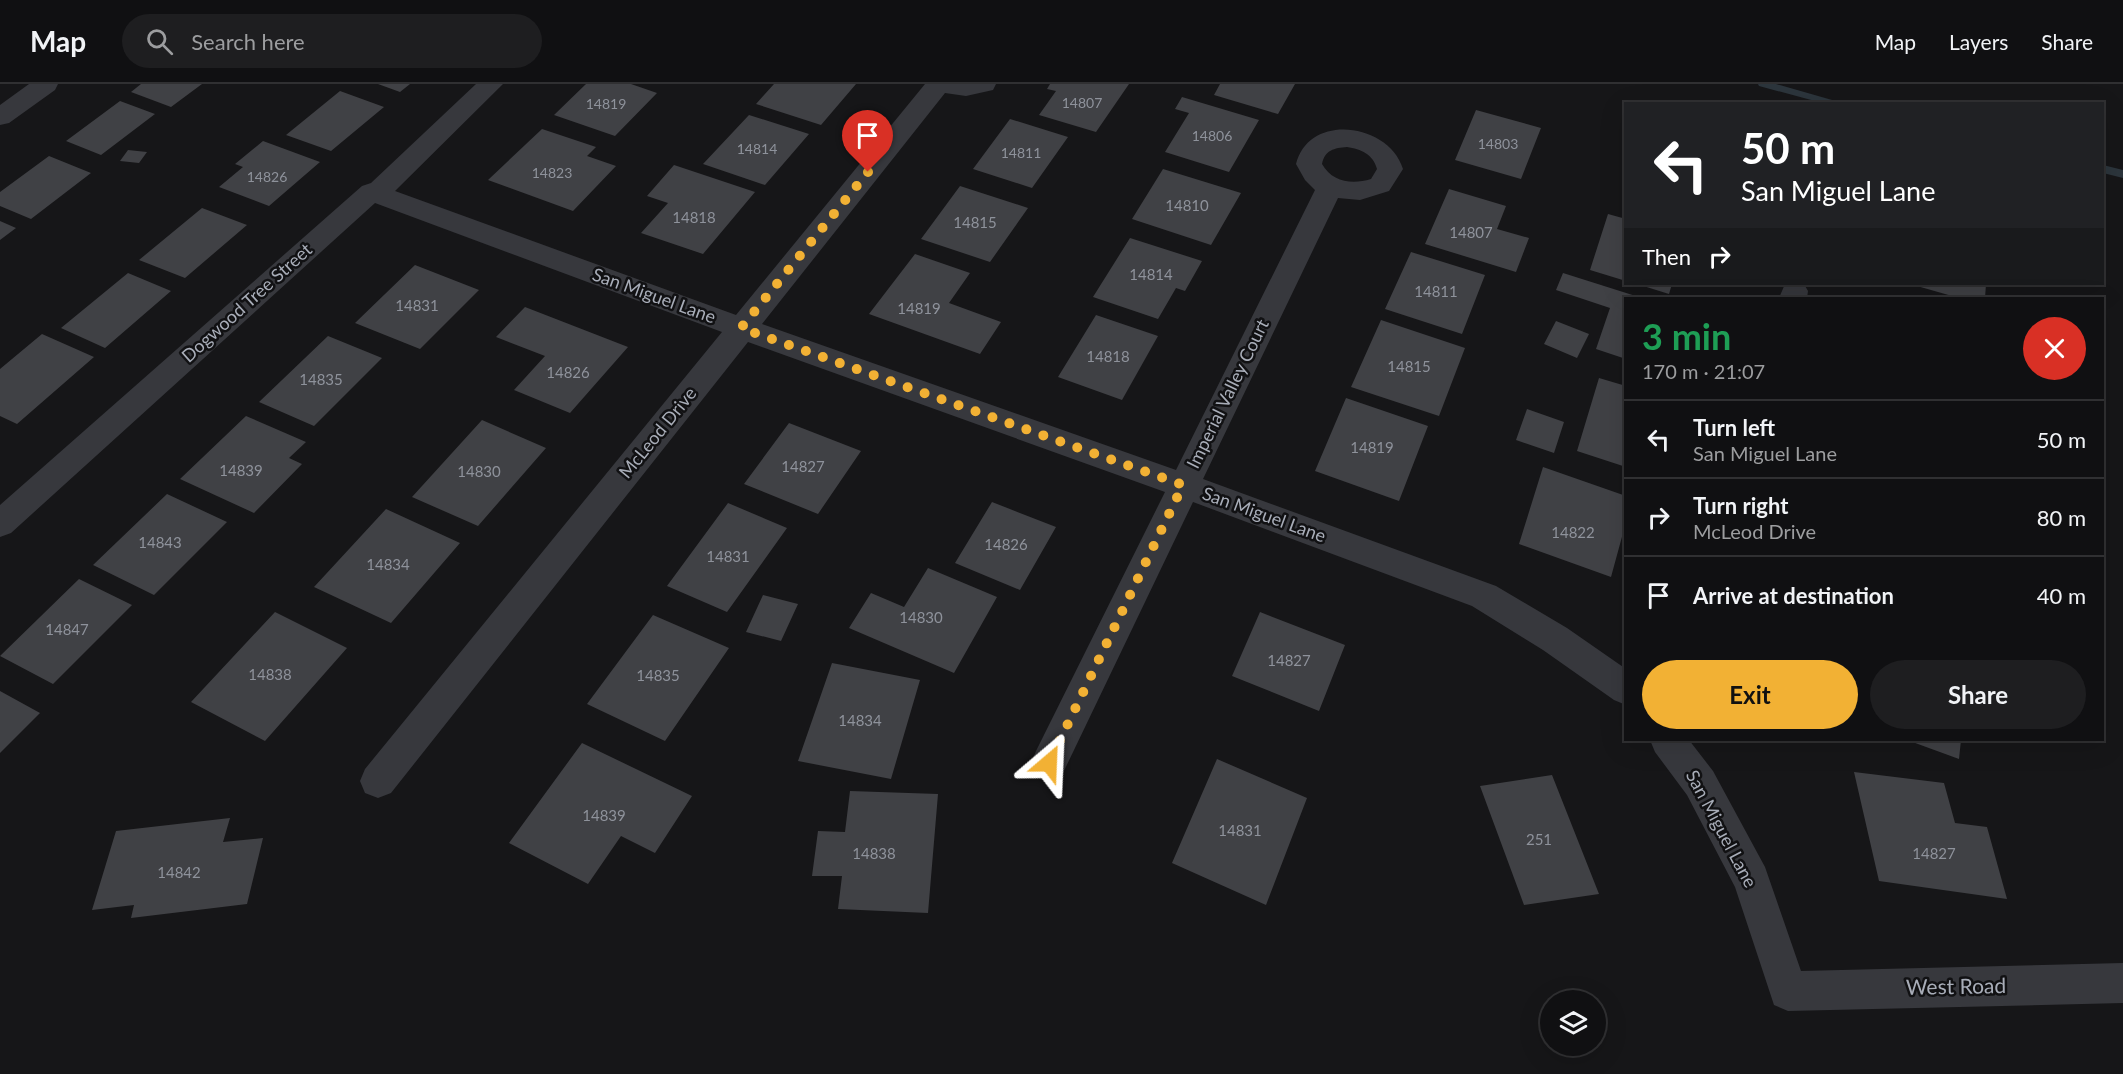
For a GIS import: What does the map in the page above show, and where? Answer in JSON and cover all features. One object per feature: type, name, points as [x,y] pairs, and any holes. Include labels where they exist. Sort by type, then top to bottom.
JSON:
[{"type":"street","points":[[0,117],[46,84]]},
{"type":"street","name":"Dogwood Tree Street","points":[[0,524],[371,192],[376,194],[491,84]]},
{"type":"street","name":"McLeod Drive","points":[[378,781],[938,84],[966,88],[984,84]]},
{"type":"street","name":"Imperial Valley Court","points":[[1049,763],[1330,187]]},
{"type":"street","name":"San Miguel Lane","points":[[376,194],[741,328],[1183,485],[1484,597],[1555,639],[1624,688]]},
{"type":"street","name":"San Miguel Lane","points":[[1669,741],[1700,783],[1752,880],[1788,992]]},
{"type":"street","name":"West Road","points":[[1788,992],[2123,983]]},
{"type":"building","points":[[141,84],[202,84],[171,107],[131,92]]},
{"type":"building","points":[[378,84],[410,84],[400,92]]},
{"type":"building","points":[[586,84],[631,84],[657,93],[615,136],[554,115]]},
{"type":"building","points":[[774,84],[856,84],[821,125],[756,104]]},
{"type":"building","points":[[1050,84],[1129,84],[1096,132],[1039,115],[1056,91],[1047,89]]},
{"type":"building","points":[[1220,84],[1295,84],[1278,114],[1214,95]]},
{"type":"building","points":[[340,91],[384,107],[331,151],[286,135]]},
{"type":"building","points":[[1182,97],[1259,120],[1229,172],[1165,152],[1189,113],[1175,109]]},
{"type":"building","points":[[120,101],[155,114],[101,155],[66,141]]},
{"type":"building","points":[[1476,110],[1541,128],[1521,179],[1455,160]]},
{"type":"building","points":[[749,115],[809,134],[765,185],[703,164]]},
{"type":"building","points":[[1010,119],[1068,137],[1032,188],[973,169]]},
{"type":"building","points":[[542,129],[596,147],[587,156],[616,166],[573,211],[488,180]]},
{"type":"building","points":[[263,141],[320,162],[269,206],[219,187],[243,167],[235,164]]},
{"type":"building","points":[[128,150],[147,152],[139,163],[120,161]]},
{"type":"building","points":[[49,156],[91,173],[31,219],[0,206],[0,192]]},
{"type":"building","points":[[674,165],[755,192],[703,254],[641,233],[668,203],[647,196]]},
{"type":"building","points":[[1163,169],[1241,193],[1211,245],[1132,219]]},
{"type":"building","points":[[960,186],[1028,208],[990,262],[921,239]]},
{"type":"building","points":[[1449,189],[1506,206],[1497,229],[1529,238],[1516,272],[1425,244]]},
{"type":"building","points":[[202,208],[247,225],[185,278],[139,260]]},
{"type":"building","points":[[1608,214],[1624,218],[1624,280],[1590,270]]},
{"type":"building","points":[[0,221],[16,228],[0,240]]},
{"type":"building","points":[[1130,238],[1202,261],[1185,291],[1176,288],[1158,319],[1093,297]]},
{"type":"building","points":[[1411,252],[1485,275],[1462,334],[1385,309]]},
{"type":"building","points":[[915,254],[970,273],[949,303],[1001,322],[980,354],[869,314]]},
{"type":"building","points":[[415,265],[479,290],[420,349],[355,323]]},
{"type":"building","points":[[128,273],[171,291],[105,348],[61,328]]},
{"type":"building","points":[[1563,273],[1639,297],[1624,297],[1624,358],[1596,349],[1610,308],[1556,290]]},
{"type":"building","points":[[1640,285],[1672,285],[1669,294]]},
{"type":"building","points":[[1914,285],[1986,285],[1985,297],[1956,297]]},
{"type":"building","points":[[525,307],[628,347],[570,413],[514,390],[545,356],[496,337]]},
{"type":"building","points":[[1096,315],[1158,336],[1122,400],[1058,377]]},
{"type":"building","points":[[1381,320],[1465,348],[1439,416],[1351,387]]},
{"type":"building","points":[[1556,321],[1589,334],[1577,358],[1544,344]]},
{"type":"building","points":[[42,334],[94,357],[17,424],[0,416],[0,369]]},
{"type":"building","points":[[328,336],[382,358],[314,426],[259,402]]},
{"type":"building","points":[[1599,378],[1624,385],[1624,466],[1577,451]]},
{"type":"building","points":[[1346,398],[1428,426],[1399,501],[1315,471]]},
{"type":"building","points":[[1527,409],[1564,422],[1554,453],[1516,440]]},
{"type":"building","points":[[246,416],[306,442],[289,458],[302,464],[254,513],[180,479]]},
{"type":"building","points":[[482,420],[546,448],[478,526],[412,497]]},
{"type":"building","points":[[789,423],[861,451],[818,514],[744,484]]},
{"type":"building","points":[[1543,467],[1624,495],[1624,529],[1611,577],[1519,544]]},
{"type":"building","points":[[167,494],[227,522],[154,595],[93,565]]},
{"type":"building","points":[[992,502],[1056,527],[1020,590],[955,563]]},
{"type":"building","points":[[728,503],[787,528],[727,612],[667,586]]},
{"type":"building","points":[[386,509],[460,543],[391,623],[314,587]]},
{"type":"building","points":[[928,568],[997,597],[954,673],[849,628],[871,593],[904,607]]},
{"type":"building","points":[[79,579],[132,605],[53,684],[0,656]]},
{"type":"building","points":[[763,595],[798,604],[781,641],[746,632]]},
{"type":"building","points":[[275,612],[347,648],[265,741],[191,702]]},
{"type":"building","points":[[1260,612],[1345,645],[1319,711],[1232,676]]},
{"type":"building","points":[[653,615],[729,648],[665,741],[587,704]]},
{"type":"building","points":[[832,663],[920,680],[891,779],[798,761]]},
{"type":"building","points":[[0,691],[40,713],[0,753]]},
{"type":"building","points":[[1910,741],[1961,741],[1959,759]]},
{"type":"building","points":[[582,743],[692,796],[655,853],[621,836],[588,884],[509,843]]},
{"type":"building","points":[[1217,759],[1307,798],[1266,905],[1172,863]]},
{"type":"building","points":[[1854,772],[1944,783],[1955,823],[1987,827],[2007,899],[1879,881]]},
{"type":"building","points":[[1552,775],[1599,894],[1524,905],[1480,786]]},
{"type":"building","points":[[850,791],[938,794],[928,913],[838,909],[842,876],[812,876],[818,831],[845,832]]},
{"type":"building","points":[[230,818],[223,842],[263,838],[247,904],[131,918],[134,905],[92,910],[116,831]]},
{"type":"waterway","points":[[1763,84],[1833,102]]},
{"type":"waterway","points":[[2104,169],[2123,174]]},
{"type":"route","points":[[868,172],[741,328],[1183,485],[1049,763]]}]
